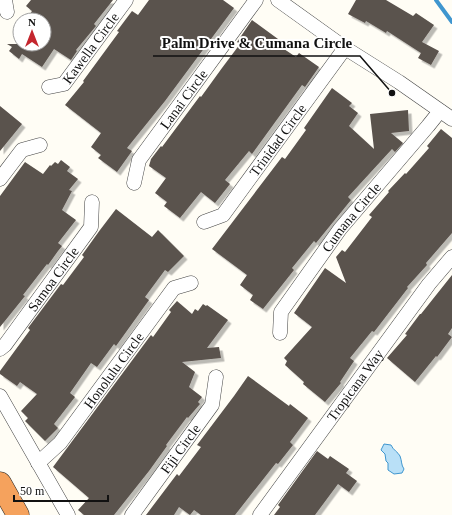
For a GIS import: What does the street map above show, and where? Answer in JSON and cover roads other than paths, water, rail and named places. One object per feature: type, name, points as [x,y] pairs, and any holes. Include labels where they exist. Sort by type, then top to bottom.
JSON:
[{"type":"highway","points":[[0,483],[18,515]]},
{"type":"street","name":"Kawella Circle","points":[[49,87],[64,84],[126,0]]},
{"type":"street","name":"Lanai Circle","points":[[134,183],[139,160],[256,0]]},
{"type":"street","points":[[278,0],[345,48],[452,119]]},
{"type":"street","name":"Trinidad Circle","points":[[204,222],[223,215],[345,48]]},
{"type":"street","name":"Cumana Circle","points":[[280,333],[281,312],[340,229],[440,111]]},
{"type":"street","points":[[0,179],[22,150],[40,145]]},
{"type":"street","name":"Samoa Circle","points":[[0,349],[5,345],[91,227],[92,202]]},
{"type":"street","name":"Tropicana Way","points":[[260,515],[429,284],[452,257]]},
{"type":"street","name":"Honolulu Circle","points":[[38,463],[60,443],[174,288],[190,282]]},
{"type":"street","name":"Fiji Circle","points":[[132,515],[212,405],[216,377]]},
{"type":"street","points":[[0,396],[68,515]]},
{"type":"water","points":[[384,444],[391,445],[400,456],[404,469],[402,473],[394,474],[388,470],[388,463],[386,461],[385,454],[381,450]]},
{"type":"waterway","points":[[436,0],[452,22]]},
{"type":"place","name":"Palm Drive & Cumana Circle","points":[[392,93]]}]
